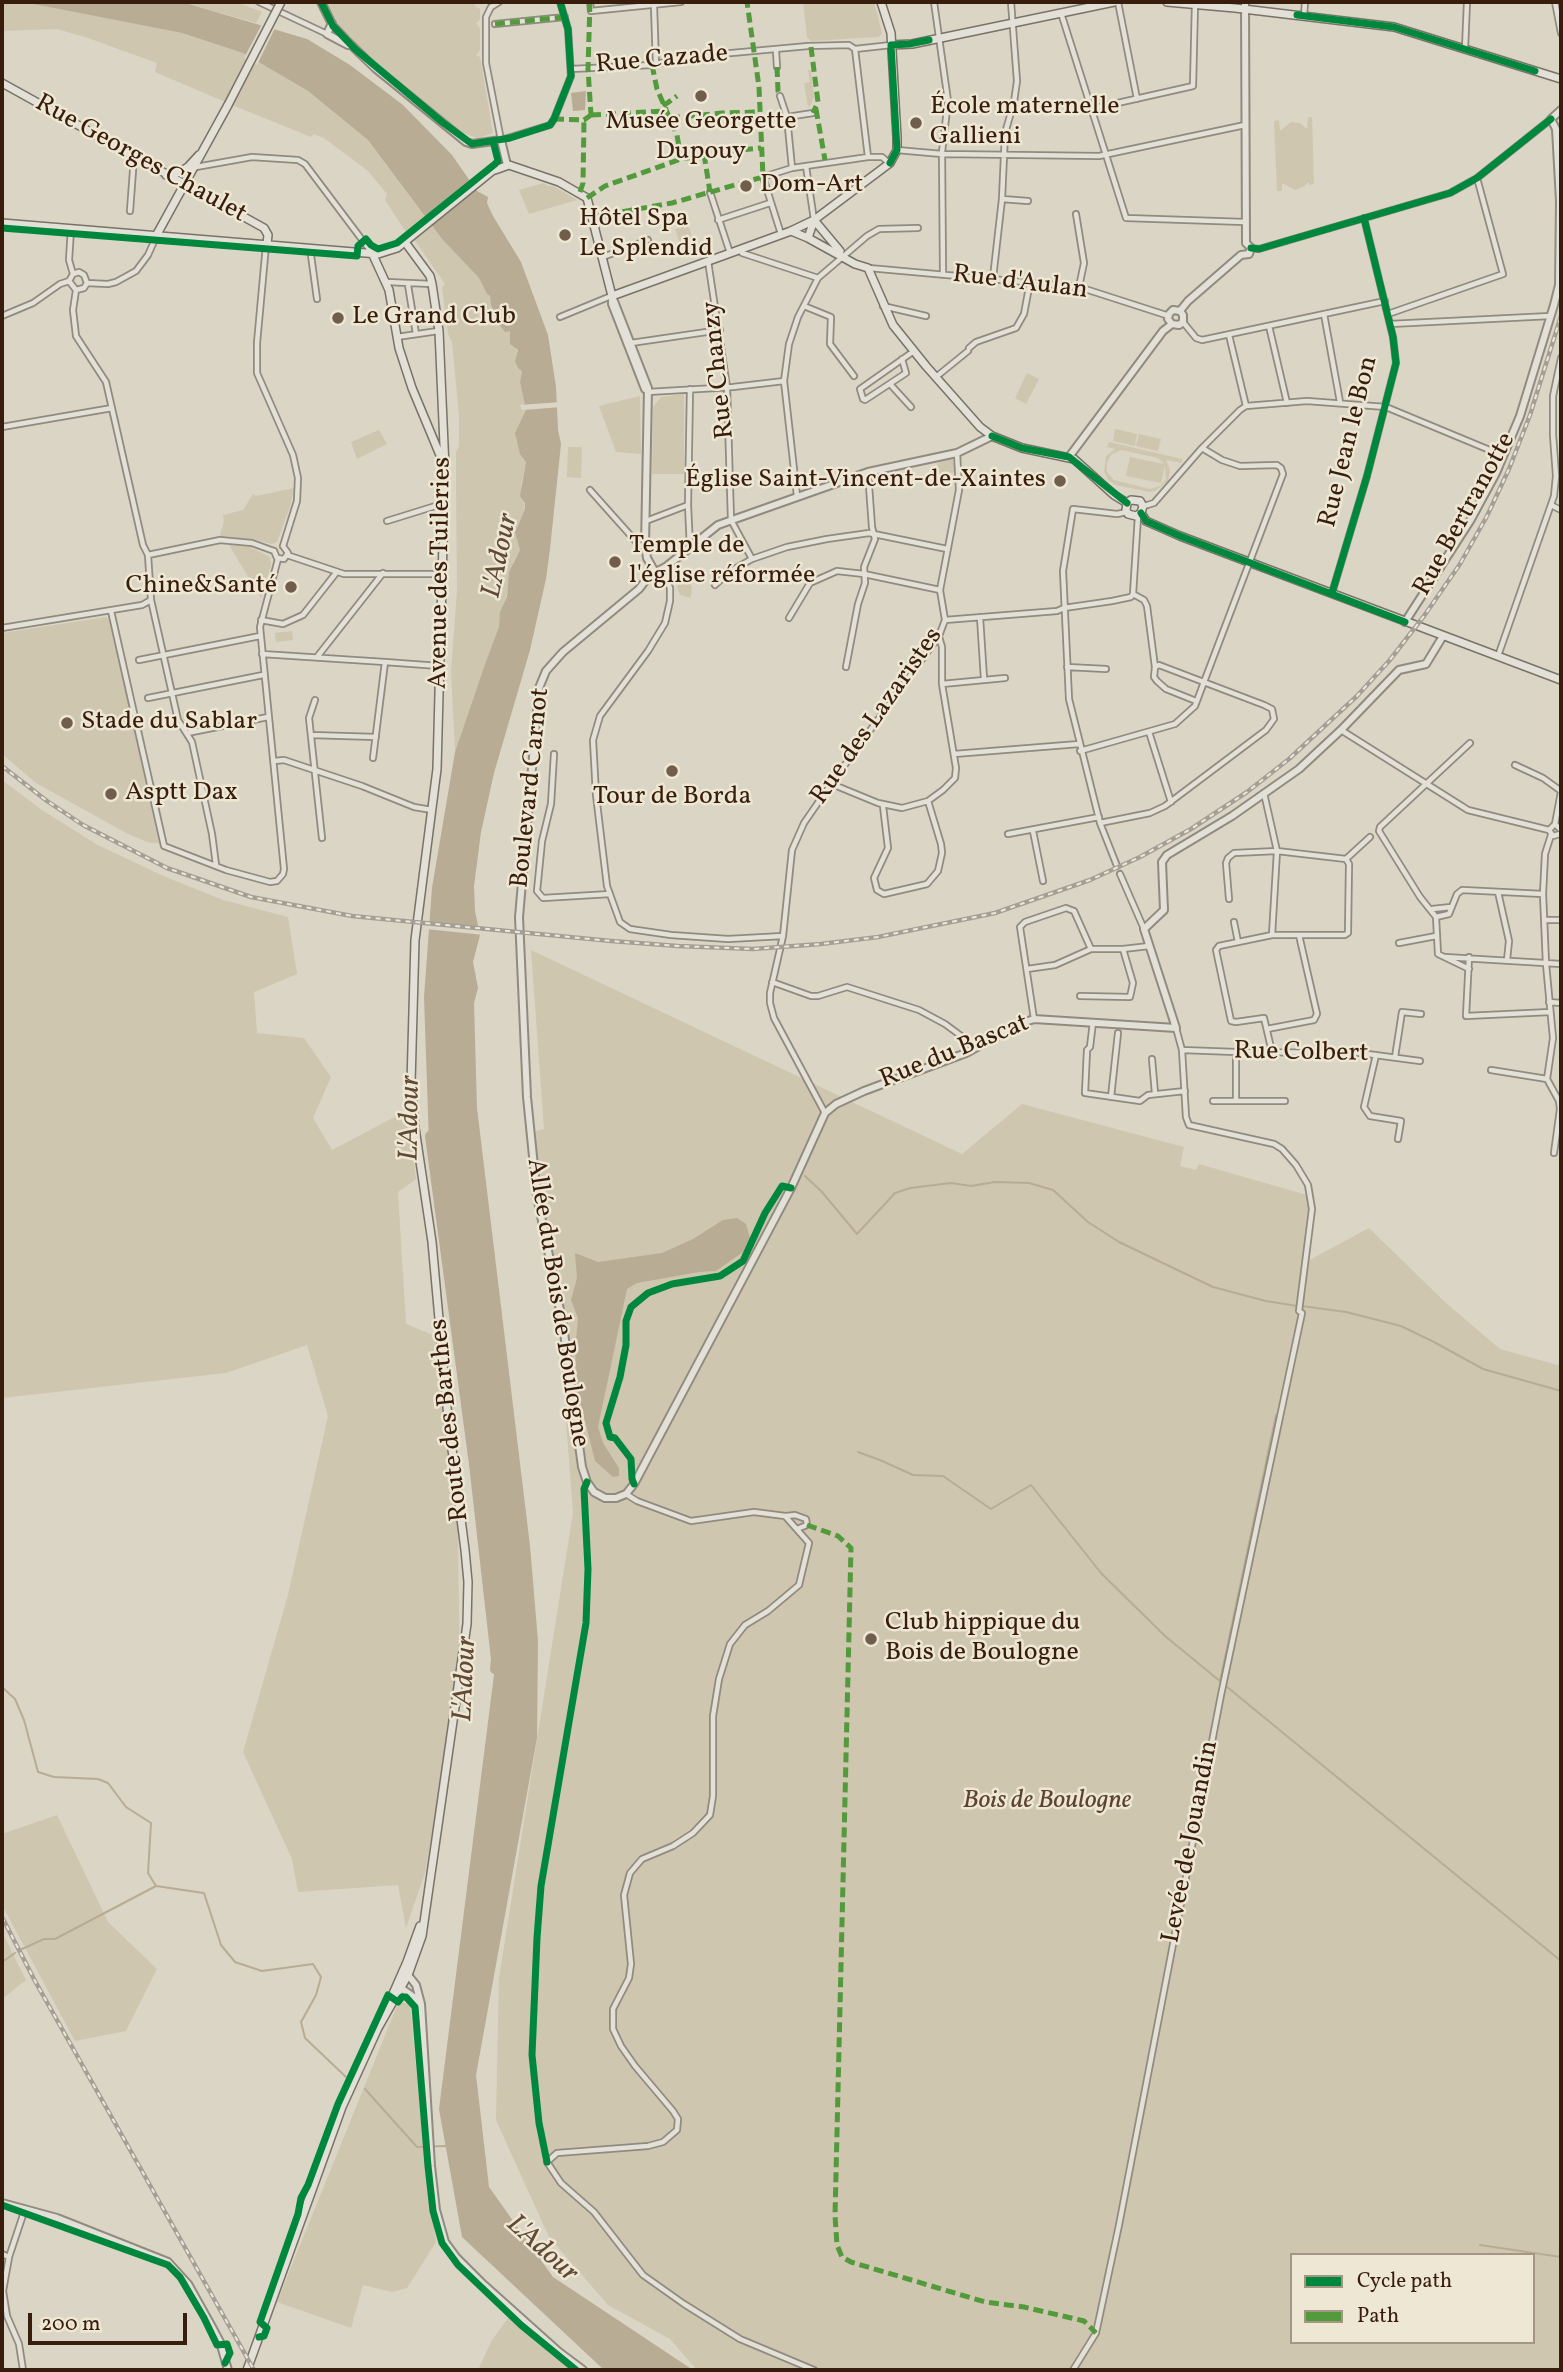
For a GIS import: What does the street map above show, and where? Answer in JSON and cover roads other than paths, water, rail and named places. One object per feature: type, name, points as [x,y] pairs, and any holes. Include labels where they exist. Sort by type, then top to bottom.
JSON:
[{"type":"main road","points":[[156,236],[196,167],[281,2]]},
{"type":"main road","points":[[2,223],[372,254],[390,252],[408,240],[492,171],[507,165],[517,166],[548,177],[584,195],[590,204],[612,296],[781,235],[814,220],[890,163],[897,150],[891,33],[881,2]]},
{"type":"main road","points":[[891,45],[909,44],[1116,2]]},
{"type":"main road","points":[[1167,2],[1245,5],[1304,16],[1394,27],[1560,77]]},
{"type":"main road","name":"Rue Georges Chaulet","points":[[2,83],[264,228],[268,235],[267,244]]},
{"type":"main road","points":[[166,175],[188,167],[204,149]]},
{"type":"main road","points":[[808,238],[814,220]]},
{"type":"main road","points":[[814,220],[845,256],[855,264],[868,268],[893,325],[980,427],[992,436],[1022,448],[1069,457],[1127,508],[1133,517],[1141,512]]},
{"type":"main road","points":[[791,231],[845,256]]},
{"type":"main road","name":"Avenue des Tuileries","points":[[408,240],[430,275],[432,284],[439,331],[445,468],[439,729],[433,811],[417,913]]},
{"type":"main road","points":[[372,254],[387,282],[397,337],[412,388],[445,468]]},
{"type":"main road","points":[[1127,508],[1131,500],[1137,500],[1141,512],[1151,524],[1561,680]]},
{"type":"main road","name":"Route des Barthes","points":[[405,1975],[422,1936],[467,1624],[468,1582],[448,1418],[432,1242],[415,1128],[411,1040],[417,913]]},
{"type":"main road","name":"Route des Barthes","points":[[405,1975],[426,1905]]},
{"type":"main road","points":[[378,2028],[401,1988],[405,1975]]},
{"type":"main road","points":[[247,2370],[342,2106],[405,1975]]},
{"type":"street","points":[[258,2],[355,50],[466,142],[472,144],[501,140],[550,125],[554,119],[570,83],[571,69],[565,17],[560,2]]},
{"type":"street","points":[[321,2],[332,23],[355,50]]},
{"type":"street","points":[[499,2],[491,7],[486,17],[486,63],[507,165]]},
{"type":"street","points":[[590,2],[591,11],[681,2]]},
{"type":"street","points":[[934,2],[948,101],[942,154],[943,274]]},
{"type":"street","points":[[993,278],[1002,199],[1005,133],[1017,81],[1011,2]]},
{"type":"street","points":[[1116,2],[1137,99]]},
{"type":"street","points":[[1304,16],[1305,2]]},
{"type":"street","points":[[1465,50],[1467,2]]},
{"type":"street","points":[[1555,2],[1561,33]]},
{"type":"street","points":[[1091,108],[1195,84],[1195,4]]},
{"type":"street","points":[[1245,5],[1245,222],[1248,245]]},
{"type":"street","points":[[654,6],[656,64]]},
{"type":"street","points":[[1061,12],[1105,155],[1128,219],[1245,222]]},
{"type":"street","points":[[495,24],[565,17]]},
{"type":"street","points":[[327,34],[332,23]]},
{"type":"street","name":"Rue Cazade","points":[[571,69],[656,64],[688,57],[776,50],[849,45],[855,49],[891,45]]},
{"type":"street","points":[[855,49],[868,157]]},
{"type":"street","points":[[776,50],[776,67]]},
{"type":"street","points":[[780,96],[787,117],[792,168]]},
{"type":"street","points":[[1180,311],[1241,255],[1238,247],[1248,245],[1259,249],[1450,193],[1477,178],[1561,110]]},
{"type":"street","points":[[787,117],[813,113]]},
{"type":"street","name":"Rue Bertranotte","points":[[1405,622],[1470,521],[1504,456],[1520,416],[1551,316],[1559,285],[1560,201],[1556,129],[1551,119]]},
{"type":"street","points":[[897,150],[942,154],[1105,155],[1245,125]]},
{"type":"street","points":[[130,211],[134,157]]},
{"type":"street","points":[[196,167],[252,157],[298,160],[305,164],[372,254]]},
{"type":"street","points":[[781,235],[763,177],[792,168],[868,157],[882,157],[890,163]]},
{"type":"street","points":[[806,166],[814,220]]},
{"type":"street","points":[[1388,314],[1503,274],[1477,178]]},
{"type":"street","points":[[709,192],[730,253]]},
{"type":"street","points":[[1002,199],[1028,201]]},
{"type":"street","points":[[718,220],[770,203]]},
{"type":"street","points":[[1076,214],[1084,263],[1079,287]]},
{"type":"street","name":"Rue Jean le Bon","points":[[1332,593],[1386,407],[1396,363],[1388,314],[1364,218]]},
{"type":"street","points":[[797,496],[784,381],[789,344],[804,306],[818,278],[867,236],[879,229],[918,228]]},
{"type":"street","points":[[2,316],[33,303],[60,284],[69,281],[73,274],[69,260],[71,229]]},
{"type":"street","points":[[69,281],[71,287],[76,290],[87,283],[108,284],[124,278],[136,271],[148,255],[156,236]]},
{"type":"street","points":[[603,257],[648,240]]},
{"type":"street","points":[[267,244],[259,317],[257,373],[293,455],[298,478],[297,502],[283,546]]},
{"type":"street","points":[[310,248],[317,299]]},
{"type":"street","points":[[740,249],[742,253],[818,278]]},
{"type":"street","name":"Rue Chanzy","points":[[708,260],[727,387],[731,520],[752,559]]},
{"type":"street","name":"Rue d'Aulan","points":[[868,268],[1079,287],[1168,316]]},
{"type":"street","points":[[73,274],[82,273],[87,283]]},
{"type":"street","points":[[387,282],[432,284]]},
{"type":"street","points":[[936,378],[976,342],[1016,328],[1024,314],[1030,282]]},
{"type":"street","points":[[408,285],[416,334]]},
{"type":"street","points":[[76,290],[73,310],[76,336],[106,382],[148,555],[151,600],[178,720],[192,742],[212,834],[215,865]]},
{"type":"street","points":[[560,317],[612,296],[612,304],[629,343],[639,376],[648,392],[647,558],[659,570],[670,588],[665,623],[600,716],[595,731],[593,758],[607,886],[620,922],[630,929],[671,936],[729,939],[783,936],[769,993],[771,1011],[825,1113],[790,1188],[744,1272],[661,1437],[626,1494],[637,1502],[691,1521],[754,1512],[795,1515],[806,1519],[807,1525],[797,1529]]},
{"type":"street","points":[[1172,324],[1168,316],[1173,310],[1180,311],[1184,317],[1183,322],[1196,338],[1202,340],[1385,301]]},
{"type":"street","points":[[804,306],[831,317],[830,344],[854,376]]},
{"type":"street","points":[[883,306],[926,316]]},
{"type":"street","points":[[1324,314],[1340,402]]},
{"type":"street","points":[[1390,324],[1551,316]]},
{"type":"street","points":[[1069,457],[1163,331],[1172,324],[1179,325],[1183,322]]},
{"type":"street","points":[[1269,326],[1287,403]]},
{"type":"street","points":[[629,343],[720,330]]},
{"type":"street","points":[[397,337],[439,331]]},
{"type":"street","points":[[1229,335],[1246,406]]},
{"type":"street","points":[[902,359],[906,373],[866,400],[860,394],[860,389],[902,359],[914,351]]},
{"type":"street","points":[[1497,656],[1551,505],[1556,476],[1553,396],[1561,358]]},
{"type":"street","points":[[648,392],[784,381]]},
{"type":"street","points":[[890,384],[911,407]]},
{"type":"street","points":[[690,389],[690,548]]},
{"type":"street","points":[[1553,396],[1561,397]]},
{"type":"street","points":[[945,620],[1046,612],[1131,597],[1141,512],[1154,503],[1202,448],[1246,406],[1340,402],[1386,407],[1504,456]]},
{"type":"street","points":[[2,427],[112,408]]},
{"type":"street","name":"Boulevard Carnot","points":[[519,917],[539,688],[545,671],[639,589],[649,576],[718,526],[868,472],[957,453],[992,436]]},
{"type":"street","points":[[1080,751],[1175,724],[1196,701],[1204,682],[1283,474],[1277,465],[1240,466],[1222,460],[1202,448]]},
{"type":"street","name":"Rue des Lazaristes","points":[[783,936],[792,850],[804,823],[939,636],[945,620],[940,590],[959,490],[957,453]]},
{"type":"street","points":[[846,667],[858,604],[865,583],[865,563],[874,543],[868,472]]},
{"type":"street","points":[[590,490],[640,545],[645,546]]},
{"type":"street","points":[[387,521],[445,503]]},
{"type":"street","points":[[646,521],[688,505]]},
{"type":"street","points":[[1551,505],[1561,510]]},
{"type":"street","points":[[1116,866],[1080,751],[1069,699],[1063,570],[1074,507],[1107,512],[1127,508]]},
{"type":"street","points":[[715,585],[729,572],[752,559],[787,547],[874,534],[947,549]]},
{"type":"street","points":[[148,555],[220,540],[252,543],[274,551]]},
{"type":"street","points":[[274,551],[283,546]]},
{"type":"street","points":[[283,546],[287,555]]},
{"type":"street","points":[[274,551],[278,559]]},
{"type":"street","points":[[278,559],[284,559],[287,555]]},
{"type":"street","points":[[287,555],[337,573],[444,574]]},
{"type":"street","points":[[111,611],[162,841],[167,848],[215,865],[270,882],[277,881],[283,874],[260,636],[261,620],[278,559]]},
{"type":"street","points":[[789,618],[807,587],[815,580],[836,571],[940,590]]},
{"type":"street","points":[[261,620],[283,624],[303,615],[337,573]]},
{"type":"street","points":[[316,658],[384,573]]},
{"type":"street","points":[[1133,594],[1144,600],[1147,606],[1154,677],[1160,685],[1196,701]]},
{"type":"street","points":[[2,628],[111,611],[142,605],[151,600]]},
{"type":"street","points":[[980,617],[984,679]]},
{"type":"street","points":[[139,660],[260,636]]},
{"type":"street","points":[[833,781],[839,787],[883,805],[902,808],[928,801],[955,778],[954,754],[942,684],[942,647],[939,636]]},
{"type":"street","points":[[1144,929],[1164,910],[1161,869],[1167,855],[1298,769],[1341,730],[1399,670],[1426,664],[1443,636]]},
{"type":"street","points":[[262,654],[439,666]]},
{"type":"street","points":[[373,758],[385,662]]},
{"type":"street","points":[[1008,834],[1150,813],[1171,803],[1266,730],[1274,719],[1272,709],[1264,705],[1159,665],[1155,667]]},
{"type":"street","points":[[1068,667],[1105,668]]},
{"type":"street","points":[[148,698],[263,675]]},
{"type":"street","points":[[942,684],[1005,678]]},
{"type":"street","points":[[315,700],[309,718],[322,838]]},
{"type":"street","points":[[187,733],[268,717]]},
{"type":"street","points":[[1341,730],[1468,810],[1556,837],[1561,833],[1555,824]]},
{"type":"street","points":[[1149,732],[1171,803]]},
{"type":"street","points":[[311,735],[376,737]]},
{"type":"street","points":[[1469,969],[1441,956],[1437,951],[1436,917],[1420,897],[1379,831],[1380,827],[1470,743]]},
{"type":"street","points":[[954,754],[1079,744]]},
{"type":"street","points":[[554,754],[552,796],[542,841],[537,891],[543,898],[610,894]]},
{"type":"street","points":[[274,761],[284,760],[414,807],[433,811]]},
{"type":"street","points":[[1516,765],[1543,778],[1561,791],[1555,824],[1551,826],[1545,854],[1543,894],[1553,1038],[1547,1079],[1559,1101],[1560,1109],[1554,1153]]},
{"type":"street","points":[[1264,793],[1277,851],[1272,935]]},
{"type":"street","points":[[883,805],[888,848],[874,878],[877,890],[884,894],[927,884],[939,871],[942,844],[928,801]]},
{"type":"street","points":[[1033,831],[1043,881]]},
{"type":"street","points":[[1346,859],[1370,836]]},
{"type":"street","points":[[1229,899],[1227,860],[1234,853],[1277,851],[1346,859]]},
{"type":"street","points":[[1272,1052],[1264,1018],[1231,1021],[1216,950],[1219,946],[1272,935],[1348,933],[1349,864],[1346,859]]},
{"type":"street","points":[[1093,1022],[1083,1089],[1087,1094],[1140,1101],[1148,1095],[1185,1091],[1182,1050],[1176,1028],[1144,929],[1120,874]]},
{"type":"street","points":[[1436,917],[1449,914],[1457,894],[1462,890],[1543,894]]},
{"type":"street","points":[[1498,892],[1509,941],[1507,960]]},
{"type":"street","points":[[1432,909],[1451,907]]},
{"type":"street","points":[[1034,1019],[1020,927],[1025,922],[1066,908],[1074,911],[1091,949]]},
{"type":"street","name":"Allée du Bois de Boulogne","points":[[519,917],[527,1097],[537,1196],[563,1325],[582,1467],[594,1492],[605,1498],[626,1494]]},
{"type":"street","points":[[1544,920],[1561,920]]},
{"type":"street","points":[[1234,922],[1238,942]]},
{"type":"street","points":[[1267,1029],[1314,1020],[1317,1014],[1299,935]]},
{"type":"street","points":[[1399,943],[1436,936]]},
{"type":"street","points":[[1027,969],[1055,965],[1091,949],[1150,946]]},
{"type":"street","points":[[1080,996],[1130,997],[1133,983],[1123,949]]},
{"type":"street","points":[[1441,956],[1561,964]]},
{"type":"street","points":[[1469,957],[1466,1016],[1550,1012]]},
{"type":"street","points":[[772,982],[811,996],[847,987],[919,1010],[945,1024],[974,1049]]},
{"type":"street","points":[[1549,1002],[1561,1003]]},
{"type":"street","points":[[1395,1057],[1402,1012],[1421,1014]]},
{"type":"street","name":"Rue du Bascat","points":[[825,1113],[835,1104],[974,1049],[1019,1024],[1034,1019],[1176,1028]]},
{"type":"street","points":[[1111,1097],[1118,1032]]},
{"type":"street","name":"Rue Colbert","points":[[1182,1050],[1360,1053],[1420,1061]]},
{"type":"street","points":[[1236,1052],[1236,1101]]},
{"type":"street","points":[[1376,1055],[1364,1107],[1370,1116],[1401,1121],[1398,1139]]},
{"type":"street","points":[[1152,1059],[1155,1094]]},
{"type":"street","points":[[1490,1070],[1547,1079]]},
{"type":"street","name":"Levée de Jouandin","points":[[1073,2370],[1096,2333],[1223,1684],[1302,1313],[1300,1304],[1312,1209],[1308,1185],[1290,1156],[1274,1144],[1189,1125],[1185,1091]]},
{"type":"street","points":[[1213,1101],[1285,1101]]},
{"type":"street","points":[[785,1516],[809,1543],[799,1585],[768,1611],[745,1625],[730,1644],[719,1679],[713,1716],[713,1796],[710,1815],[693,1833],[673,1846],[642,1859],[630,1873],[624,1895],[631,1964],[629,1978],[613,2009],[613,2029],[635,2066],[673,2111],[678,2119],[677,2130],[663,2142],[648,2146],[557,2152],[547,2162],[561,2183],[594,2212],[643,2275],[740,2339],[814,2370]]},
{"type":"street","points":[[405,1975],[416,1985],[436,2210],[450,2249],[509,2308],[583,2370]]},
{"type":"street","points":[[401,1988],[415,1998],[420,2011]]},
{"type":"street","points":[[2,2203],[57,2218],[168,2262],[188,2284],[212,2326],[228,2369]]},
{"type":"street","points":[[23,2370],[19,2344],[4,2316],[3,2291],[9,2256],[25,2209]]},
{"type":"street","points":[[2,2254],[9,2256]]},
{"type":"waterway","name":"L'Adour","points":[[430,1136],[474,1464],[495,1669]]},
{"type":"waterway","points":[[805,1176],[857,1234],[895,1193],[910,1188],[951,1183],[971,1186],[995,1182],[1029,1183],[1053,1190],[1088,1222],[1119,1242],[1213,1287],[1297,1306]]},
{"type":"waterway","points":[[1302,1306],[1346,1312],[1401,1326],[1483,1369],[1561,1391]]},
{"type":"waterway","points":[[1220,1681],[1276,1415]]},
{"type":"waterway","points":[[1226,1685],[1283,1416]]},
{"type":"waterway","points":[[858,1452],[913,1475],[943,1476],[991,1509],[1031,1485],[1101,1573],[1165,1636],[1561,1961]]},
{"type":"waterway","points":[[2,1687],[15,1699],[24,1720],[38,1772],[54,1777],[98,1779],[108,1783],[126,1807],[151,1823],[148,1873],[156,1886],[204,1893],[221,1945],[235,1962],[262,1971],[313,1964],[321,1977],[316,1995],[301,2022],[305,2038],[346,2077]]},
{"type":"waterway","points":[[22,1949],[44,1939],[55,1939],[156,1886]]},
{"type":"waterway","points":[[2,1962],[15,1953]]},
{"type":"waterway","points":[[365,2089],[417,2147],[446,2146]]},
{"type":"waterway","points":[[1480,2245],[1534,2253]]},
{"type":"waterway","points":[[1535,2253],[1561,2257]]},
{"type":"railway","points":[[2,766],[83,825],[167,868],[251,897],[352,916],[611,941],[753,949],[878,937],[995,913],[1090,880],[1191,829],[1247,792],[1289,759],[1357,696],[1424,616],[1460,564],[1487,516],[1530,415],[1561,316]]},
{"type":"railway","points":[[2,1917],[35,1981],[254,2370]]},
{"type":"place","name":"Musée Georgette Dupouy","points":[[701,96]]},
{"type":"place","name":"École maternelle Gallieni","points":[[916,123]]},
{"type":"place","name":"Dom-Art","points":[[746,186]]},
{"type":"place","name":"Hôtel Spa Le Splendid","points":[[565,235]]},
{"type":"place","name":"Le Grand Club","points":[[338,318]]},
{"type":"place","name":"Église Saint-Vincent-de-Xaintes","points":[[1060,481]]},
{"type":"place","name":"Temple de l'église réformée","points":[[615,562]]},
{"type":"place","name":"Chine&Santé","points":[[291,587]]},
{"type":"place","name":"Stade du Sablar","points":[[67,723]]},
{"type":"place","name":"Tour de Borda","points":[[672,771]]},
{"type":"place","name":"Asptt Dax","points":[[111,794]]},
{"type":"place","name":"Club hippique du Bois de Boulogne","points":[[871,1639]]},
{"type":"park label","name":"Bois de Boulogne","points":[[1047,1802]]}]
